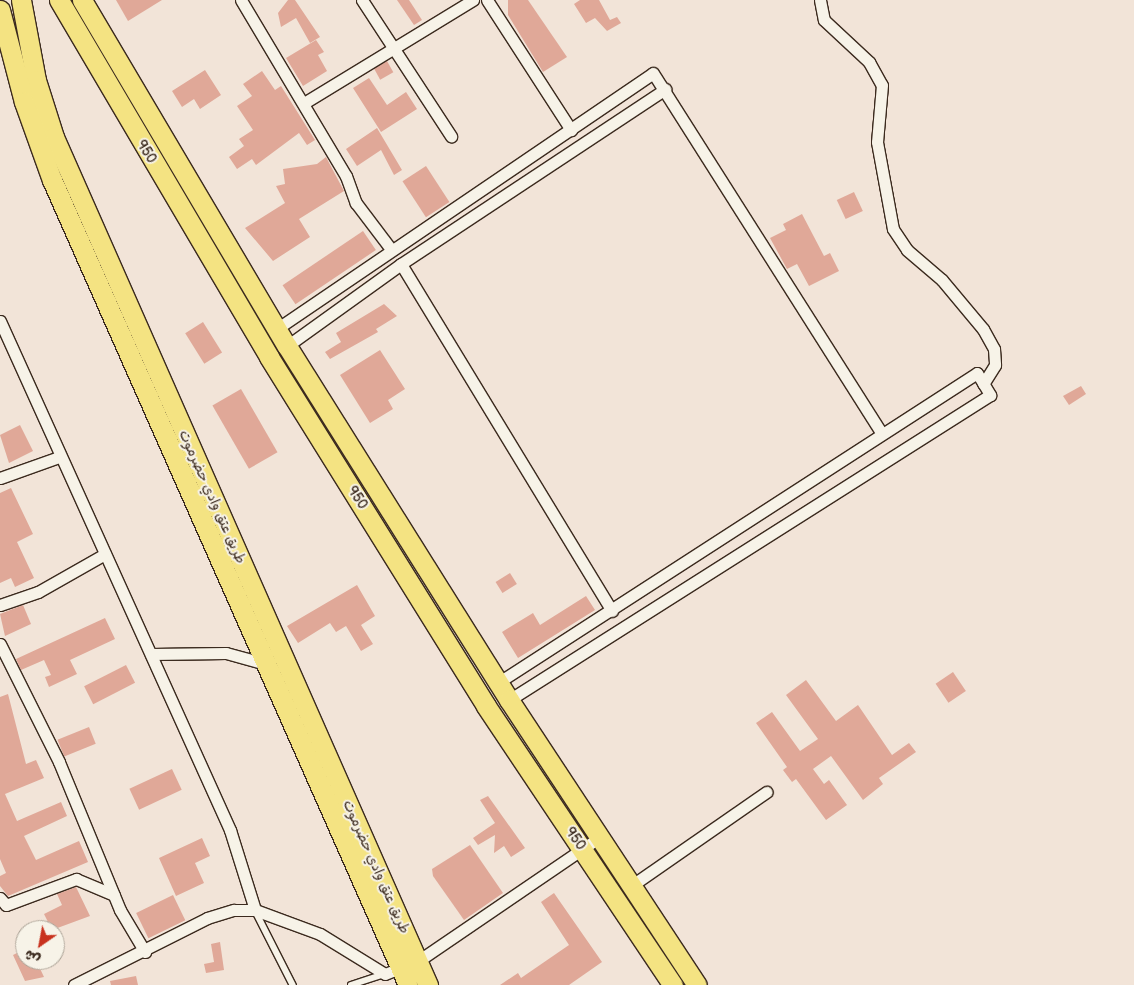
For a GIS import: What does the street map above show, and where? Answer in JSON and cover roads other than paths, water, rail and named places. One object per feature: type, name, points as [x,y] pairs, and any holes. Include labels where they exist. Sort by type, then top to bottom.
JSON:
[{"type":"main road","name":"طريق عتق وادي حضرموت","points":[[21,0],[34,72],[54,137],[428,985]]},
{"type":"main road","name":"950","points":[[59,0],[171,192],[486,706],[673,985]]},
{"type":"main road","name":"950","points":[[82,0],[287,346],[509,700],[697,985]]},
{"type":"main road","name":"طريق عتق وادي حضرموت","points":[[0,10],[24,102],[52,180],[266,664],[398,976]]},
{"type":"main road","points":[[171,192],[190,182]]},
{"type":"street","points":[[241,0],[304,103],[356,203],[390,248]]},
{"type":"street","points":[[362,0],[391,50],[451,136]]},
{"type":"street","points":[[304,103],[472,0]]},
{"type":"street","points":[[487,0],[571,130]]},
{"type":"street","points":[[820,0],[824,20],[869,62],[882,85],[877,142],[893,229],[907,250],[942,280],[983,329],[994,349],[995,365],[983,384]]},
{"type":"street","points":[[278,328],[390,248],[571,130],[653,73],[665,89],[881,432]]},
{"type":"street","points":[[287,346],[401,264],[665,89]]},
{"type":"street","points":[[401,264],[612,610]]},
{"type":"street","points":[[0,321],[59,457],[151,654],[230,830],[255,910]]},
{"type":"street","points":[[499,682],[612,610],[881,432],[977,373],[990,395],[509,700]]},
{"type":"street","points":[[0,478],[59,457]]},
{"type":"street","points":[[0,605],[38,592],[105,554]]},
{"type":"street","points":[[0,644],[59,762],[114,896],[145,952]]},
{"type":"street","points":[[151,654],[226,653],[266,664]]},
{"type":"street","points":[[632,886],[766,792]]},
{"type":"street","points":[[74,985],[145,952],[207,918],[255,910],[320,934],[398,976],[600,837]]},
{"type":"street","points":[[0,898],[6,905],[76,879],[114,896]]},
{"type":"lane","points":[[255,910],[293,985]]},
{"type":"lane","points":[[351,985],[398,976]]}]
